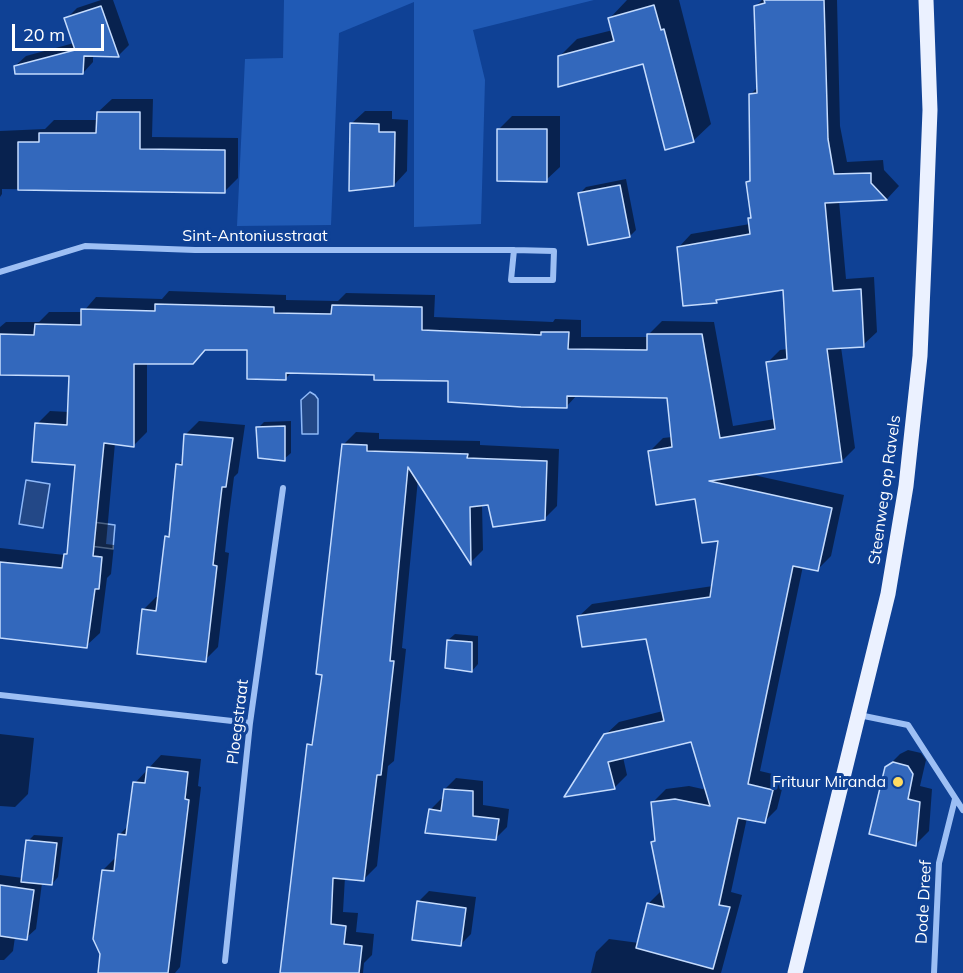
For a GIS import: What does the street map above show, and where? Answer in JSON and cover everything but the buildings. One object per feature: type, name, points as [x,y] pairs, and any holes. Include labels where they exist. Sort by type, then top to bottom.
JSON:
[{"type":"main road","name":"Steenweg op Ravels","points":[[795,973],[888,594],[906,486],[920,356],[930,110],[926,0]]},
{"type":"street","name":"Sint-Antoniusstraat","points":[[0,272],[85,246],[195,250],[514,250],[554,251],[553,280],[512,280],[514,250]]},
{"type":"street","name":"Ploegstraat","points":[[225,961],[250,723],[283,488]]},
{"type":"street","points":[[0,695],[250,723]]},
{"type":"street","points":[[859,715],[908,725],[963,810]]},
{"type":"street","name":"Dode Dreef","points":[[934,973],[939,863],[956,799]]},
{"type":"shaded area","points":[[284,0],[594,0],[473,30],[485,80],[481,224],[414,227],[414,2],[339,33],[331,225],[237,226],[245,59],[283,58]]},
{"type":"shaded area","points":[[310,392],[318,399],[318,434],[302,434],[301,400]]},
{"type":"shaded area","points":[[26,480],[50,484],[43,528],[19,524]]},
{"type":"shaded area","points":[[78,520],[115,525],[113,549],[75,544]]},
{"type":"place","name":"Frituur Miranda","points":[[898,782]]}]
